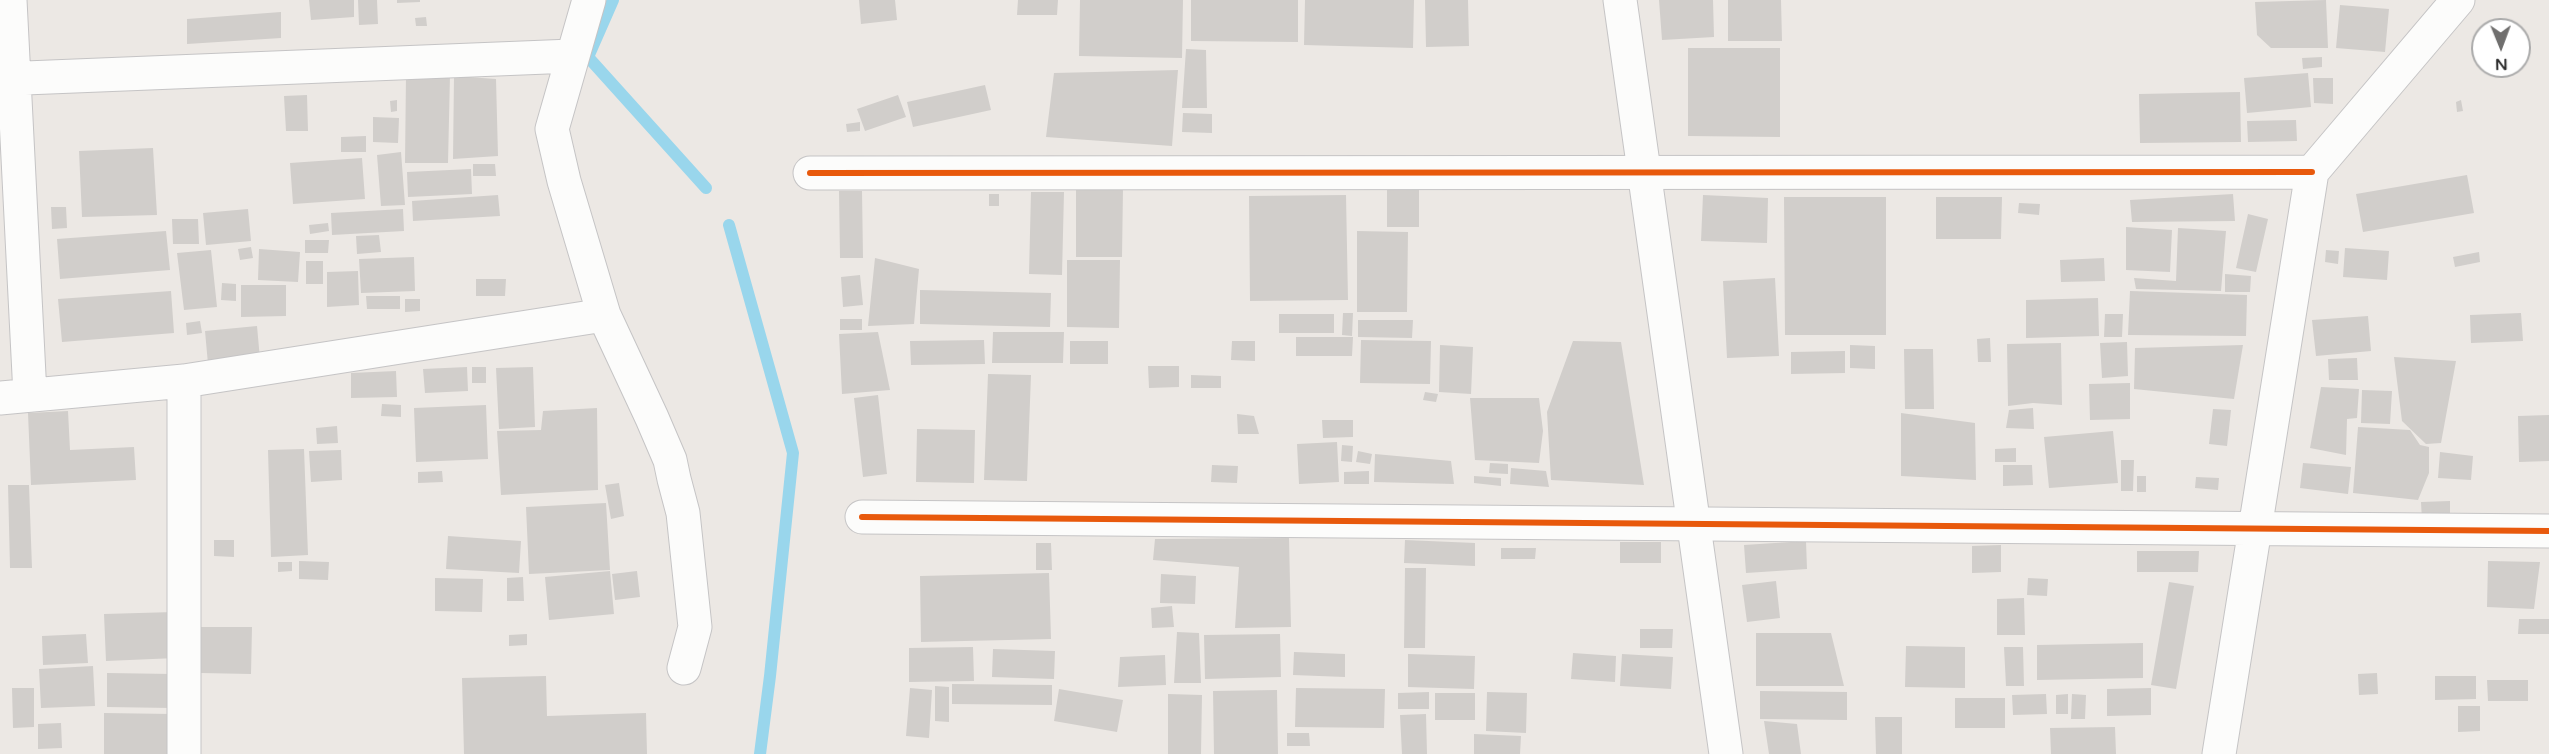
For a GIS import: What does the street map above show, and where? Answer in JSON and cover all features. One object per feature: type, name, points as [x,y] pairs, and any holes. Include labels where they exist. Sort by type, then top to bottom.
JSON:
[{"type":"street","points":[[10,0],[7,79],[15,396],[184,381],[604,315]]},
{"type":"street","points":[[590,0],[552,129],[564,181],[604,315],[670,460],[683,513],[695,627],[684,668]]},
{"type":"street","points":[[1620,0],[1726,754]]},
{"type":"street","points":[[2219,754],[2312,172],[2458,0]]},
{"type":"street","points":[[7,79],[572,56]]},
{"type":"street","points":[[810,173],[2312,172]]},
{"type":"street","points":[[184,381],[184,754]]},
{"type":"street","points":[[862,517],[2549,531]]},
{"type":"building","points":[[309,0],[354,0],[354,17],[311,20]]},
{"type":"building","points":[[358,0],[377,0],[378,24],[359,25]]},
{"type":"building","points":[[397,0],[420,0],[420,2],[397,3]]},
{"type":"building","points":[[859,0],[895,0],[897,20],[861,24]]},
{"type":"building","points":[[1018,0],[1058,0],[1057,15],[1017,15]]},
{"type":"building","points":[[1080,0],[1183,0],[1182,58],[1079,56]]},
{"type":"building","points":[[1191,0],[1298,0],[1298,42],[1191,41]]},
{"type":"building","points":[[1305,0],[1414,0],[1413,48],[1304,45]]},
{"type":"building","points":[[1425,0],[1468,0],[1469,46],[1426,47]]},
{"type":"building","points":[[1659,0],[1713,0],[1714,37],[1662,40]]},
{"type":"building","points":[[1728,0],[1781,0],[1782,41],[1728,41]]},
{"type":"building","points":[[2326,0],[2328,48],[2271,48],[2257,35],[2255,2]]},
{"type":"building","points":[[2340,5],[2389,9],[2385,52],[2336,48]]},
{"type":"building","points":[[281,12],[281,38],[187,44],[187,19]]},
{"type":"building","points":[[426,17],[427,26],[416,26],[415,18]]},
{"type":"building","points":[[1688,48],[1780,48],[1780,137],[1688,136]]},
{"type":"building","points":[[1186,49],[1206,50],[1207,108],[1182,108]]},
{"type":"building","points":[[2322,57],[2322,67],[2303,69],[2302,58]]},
{"type":"building","points":[[1178,70],[1172,146],[1046,137],[1054,73]]},
{"type":"building","points":[[2308,73],[2311,107],[2247,113],[2244,78]]},
{"type":"building","points":[[406,75],[450,75],[448,163],[405,163]]},
{"type":"building","points":[[454,76],[496,79],[498,156],[453,159]]},
{"type":"building","points":[[2313,78],[2333,78],[2333,104],[2314,103]]},
{"type":"building","points":[[985,85],[991,110],[913,127],[907,102]]},
{"type":"building","points":[[2240,92],[2241,142],[2140,143],[2139,94]]},
{"type":"building","points":[[307,95],[308,131],[286,131],[284,96]]},
{"type":"building","points":[[898,95],[906,117],[865,131],[857,109]]},
{"type":"building","points":[[397,100],[397,111],[391,112],[390,101]]},
{"type":"building","points":[[2461,100],[2463,111],[2457,112],[2456,102]]},
{"type":"building","points":[[1183,113],[1212,114],[1212,133],[1182,132]]},
{"type":"building","points":[[373,117],[399,118],[398,143],[373,142]]},
{"type":"building","points":[[2296,120],[2297,141],[2248,142],[2247,121]]},
{"type":"building","points":[[860,122],[860,131],[847,132],[846,124]]},
{"type":"building","points":[[366,136],[366,152],[341,152],[341,137]]},
{"type":"building","points":[[153,148],[157,215],[82,217],[79,151]]},
{"type":"building","points":[[401,152],[405,205],[381,206],[377,155]]},
{"type":"building","points":[[362,158],[365,199],[293,204],[290,163]]},
{"type":"building","points":[[473,164],[495,164],[496,176],[473,176]]},
{"type":"building","points":[[471,169],[472,194],[408,197],[407,172]]},
{"type":"building","points":[[2467,175],[2474,213],[2363,232],[2356,194]]},
{"type":"building","points":[[1076,188],[1123,188],[1122,257],[1076,257]]},
{"type":"building","points":[[1419,188],[1419,227],[1387,227],[1387,189]]},
{"type":"building","points":[[839,191],[862,191],[863,258],[840,258]]},
{"type":"building","points":[[1031,192],[1064,192],[1062,275],[1029,274]]},
{"type":"building","points":[[989,194],[999,194],[999,206],[989,206]]},
{"type":"building","points":[[2233,194],[2235,221],[2132,222],[2130,200]]},
{"type":"building","points":[[498,195],[500,216],[413,221],[412,201]]},
{"type":"building","points":[[1346,195],[1348,300],[1250,301],[1249,196]]},
{"type":"building","points":[[1703,195],[1768,198],[1767,243],[1701,241]]},
{"type":"building","points":[[1784,197],[1886,197],[1886,335],[1785,335]]},
{"type":"building","points":[[1936,197],[2002,197],[2001,239],[1936,239]]},
{"type":"building","points":[[2019,203],[2040,204],[2039,215],[2018,213]]},
{"type":"building","points":[[51,207],[66,207],[67,228],[52,229]]},
{"type":"building","points":[[248,209],[251,241],[206,245],[203,213]]},
{"type":"building","points":[[403,209],[404,231],[332,235],[331,213]]},
{"type":"building","points":[[2248,214],[2268,219],[2256,272],[2236,268]]},
{"type":"building","points":[[172,219],[198,219],[199,244],[173,244]]},
{"type":"building","points":[[328,223],[329,231],[310,234],[309,225]]},
{"type":"building","points":[[2126,227],[2172,230],[2170,272],[2126,270]]},
{"type":"building","points":[[2178,228],[2226,231],[2221,291],[2136,289],[2134,278],[2176,281]]},
{"type":"building","points":[[166,231],[170,270],[60,279],[57,239]]},
{"type":"building","points":[[1357,231],[1408,232],[1407,312],[1357,312]]},
{"type":"building","points":[[379,235],[381,252],[357,254],[356,236]]},
{"type":"building","points":[[305,240],[329,240],[328,253],[305,253]]},
{"type":"building","points":[[251,247],[253,258],[240,260],[238,249]]},
{"type":"building","points":[[2345,248],[2389,251],[2387,280],[2343,277]]},
{"type":"building","points":[[259,249],[300,252],[298,282],[258,280]]},
{"type":"building","points":[[211,250],[217,307],[184,310],[177,253]]},
{"type":"building","points":[[2326,250],[2339,251],[2338,264],[2325,262]]},
{"type":"building","points":[[2479,252],[2480,262],[2455,267],[2453,257]]},
{"type":"building","points":[[414,257],[415,291],[361,293],[359,259]]},
{"type":"building","points":[[875,258],[919,269],[914,324],[868,326]]},
{"type":"building","points":[[2104,258],[2105,281],[2061,282],[2060,260]]},
{"type":"building","points":[[1067,260],[1120,260],[1119,328],[1067,327]]},
{"type":"building","points":[[306,261],[323,261],[323,284],[306,284]]},
{"type":"building","points":[[358,271],[359,305],[327,307],[327,272]]},
{"type":"building","points":[[2225,274],[2251,276],[2250,292],[2225,292]]},
{"type":"building","points":[[860,275],[863,305],[843,307],[841,277]]},
{"type":"building","points":[[1775,278],[1779,356],[1727,358],[1723,281]]},
{"type":"building","points":[[476,279],[506,279],[505,296],[476,296]]},
{"type":"building","points":[[222,283],[236,284],[236,301],[221,300]]},
{"type":"building","points":[[241,285],[286,285],[286,316],[241,317]]},
{"type":"building","points":[[920,290],[1051,293],[1050,327],[920,324]]},
{"type":"building","points":[[171,291],[174,333],[62,342],[58,299]]},
{"type":"building","points":[[2130,291],[2247,295],[2246,336],[2128,335]]},
{"type":"building","points":[[366,296],[400,296],[400,309],[367,309]]},
{"type":"building","points":[[2098,298],[2099,336],[2026,338],[2026,300]]},
{"type":"building","points":[[405,299],[420,299],[420,311],[405,312]]},
{"type":"building","points":[[1343,313],[1353,313],[1352,336],[1342,335]]},
{"type":"building","points":[[2521,313],[2523,341],[2471,343],[2470,315]]},
{"type":"building","points":[[1279,314],[1334,314],[1334,333],[1279,333]]},
{"type":"building","points":[[2105,314],[2123,314],[2122,337],[2104,337]]},
{"type":"building","points":[[2368,316],[2371,351],[2316,356],[2312,320]]},
{"type":"building","points":[[840,319],[862,319],[862,330],[840,330]]},
{"type":"building","points":[[1358,320],[1413,320],[1412,338],[1358,337]]},
{"type":"building","points":[[200,321],[202,333],[187,335],[186,323]]},
{"type":"building","points":[[257,326],[260,359],[208,364],[205,331]]},
{"type":"building","points":[[878,332],[890,390],[842,394],[839,334]]},
{"type":"building","points":[[993,332],[1064,332],[1063,363],[992,363]]},
{"type":"building","points":[[1296,337],[1353,337],[1352,356],[1296,356]]},
{"type":"building","points":[[1990,338],[1991,362],[1978,362],[1977,339]]},
{"type":"building","points":[[984,340],[985,364],[911,365],[910,341]]},
{"type":"building","points":[[1361,340],[1431,341],[1430,384],[1360,383]]},
{"type":"building","points":[[1070,341],[1108,341],[1108,364],[1070,364]]},
{"type":"building","points":[[1232,341],[1255,341],[1255,361],[1231,360]]},
{"type":"building","points":[[1573,341],[1621,342],[1644,485],[1551,480],[1547,412]]},
{"type":"building","points":[[2127,342],[2128,376],[2102,378],[2100,343]]},
{"type":"building","points":[[2061,343],[2062,405],[2033,403],[2008,406],[2007,344]]},
{"type":"building","points":[[1440,345],[1473,347],[1471,394],[1439,392]]},
{"type":"building","points":[[1850,345],[1875,346],[1875,369],[1850,368]]},
{"type":"building","points":[[2243,345],[2234,399],[2134,389],[2135,348]]},
{"type":"building","points":[[1904,349],[1933,349],[1934,409],[1905,409]]},
{"type":"building","points":[[1845,351],[1845,373],[1791,374],[1791,352]]},
{"type":"building","points":[[2394,357],[2456,361],[2441,443],[2426,444],[2402,421]]},
{"type":"building","points":[[2357,358],[2358,380],[2329,380],[2328,359]]},
{"type":"building","points":[[1148,366],[1179,366],[1179,387],[1149,388]]},
{"type":"building","points":[[467,367],[468,391],[425,393],[423,369]]},
{"type":"building","points":[[472,367],[486,367],[486,383],[472,383]]},
{"type":"building","points":[[533,367],[535,427],[499,429],[496,368]]},
{"type":"building","points":[[396,371],[397,397],[351,398],[351,373]]},
{"type":"building","points":[[988,374],[1031,375],[1027,481],[984,480]]},
{"type":"building","points":[[1191,375],[1221,376],[1221,388],[1191,388]]},
{"type":"building","points":[[2130,383],[2130,419],[2090,420],[2089,384]]},
{"type":"building","points":[[2321,387],[2359,389],[2357,418],[2347,419],[2346,455],[2310,448]]},
{"type":"building","points":[[2362,390],[2392,391],[2390,424],[2361,423]]},
{"type":"building","points":[[1425,392],[1438,394],[1436,402],[1423,400]]},
{"type":"building","points":[[878,395],[887,474],[863,477],[854,398]]},
{"type":"building","points":[[1470,398],[1539,398],[1543,431],[1539,463],[1475,460]]},
{"type":"building","points":[[382,404],[401,405],[401,417],[381,416]]},
{"type":"building","points":[[486,405],[488,459],[416,462],[414,408]]},
{"type":"building","points":[[597,408],[598,490],[501,495],[497,431],[541,430],[543,411]]},
{"type":"building","points":[[2033,408],[2034,429],[2006,428],[2009,410]]},
{"type":"building","points":[[2213,409],[2231,410],[2227,446],[2209,444]]},
{"type":"building","points":[[68,411],[70,450],[134,447],[136,480],[31,485],[28,413]]},
{"type":"building","points":[[1901,413],[1975,423],[1976,480],[1901,476]]},
{"type":"building","points":[[1237,414],[1254,416],[1259,434],[1238,434]]},
{"type":"building","points":[[2549,415],[2549,461],[2519,462],[2518,416]]},
{"type":"building","points":[[1322,420],[1353,420],[1353,437],[1323,438]]},
{"type":"building","points":[[337,426],[338,443],[317,444],[316,428]]},
{"type":"building","points":[[2358,427],[2410,430],[2420,445],[2429,447],[2429,473],[2418,500],[2353,493]]},
{"type":"building","points":[[917,429],[975,430],[974,483],[916,482]]},
{"type":"building","points":[[2113,431],[2118,483],[2049,488],[2044,437]]},
{"type":"building","points":[[1337,442],[1339,482],[1299,484],[1297,444]]},
{"type":"building","points":[[1342,445],[1353,446],[1352,462],[1341,461]]},
{"type":"building","points":[[2016,448],[2016,462],[1995,462],[1995,449]]},
{"type":"building","points":[[304,449],[308,555],[271,557],[268,450]]},
{"type":"building","points":[[341,450],[342,480],[311,482],[309,451]]},
{"type":"building","points":[[1358,451],[1372,454],[1370,464],[1356,462]]},
{"type":"building","points":[[2440,452],[2473,456],[2471,480],[2438,478]]},
{"type":"building","points":[[1375,454],[1451,461],[1454,484],[1374,482]]},
{"type":"building","points":[[2121,460],[2134,460],[2133,491],[2121,491]]},
{"type":"building","points":[[1490,463],[1508,464],[1508,474],[1489,473]]},
{"type":"building","points":[[2303,463],[2351,467],[2348,494],[2300,488]]},
{"type":"building","points":[[1212,465],[1238,466],[1237,483],[1211,482]]},
{"type":"building","points":[[2003,465],[2032,465],[2033,485],[2003,486]]},
{"type":"building","points":[[1511,468],[1546,471],[1549,487],[1510,484]]},
{"type":"building","points":[[442,471],[443,482],[418,483],[418,472]]},
{"type":"building","points":[[1369,471],[1369,484],[1344,484],[1344,472]]},
{"type":"building","points":[[1474,476],[1501,478],[1501,486],[1474,483]]},
{"type":"building","points":[[2137,476],[2146,476],[2146,492],[2137,492]]},
{"type":"building","points":[[2196,477],[2219,478],[2218,490],[2195,488]]},
{"type":"building","points":[[619,483],[624,516],[611,519],[605,485]]},
{"type":"building","points":[[8,485],[29,485],[32,568],[10,568]]},
{"type":"building","points":[[2450,501],[2450,519],[2422,521],[2421,502]]},
{"type":"building","points":[[606,503],[610,570],[529,574],[526,507]]},
{"type":"building","points":[[448,536],[521,541],[519,573],[446,569]]},
{"type":"building","points":[[1289,538],[1291,627],[1235,628],[1239,567],[1153,560],[1155,539]]},
{"type":"building","points":[[214,540],[234,540],[234,557],[214,556]]},
{"type":"building","points":[[1405,540],[1475,543],[1475,566],[1404,563]]},
{"type":"building","points":[[1806,541],[1807,569],[1746,573],[1744,545]]},
{"type":"building","points":[[1620,542],[1661,542],[1661,563],[1620,563]]},
{"type":"building","points":[[1036,543],[1051,543],[1052,570],[1036,570]]},
{"type":"building","points":[[2001,545],[2001,572],[1972,573],[1972,546]]},
{"type":"building","points":[[1501,548],[1536,548],[1535,559],[1501,559]]},
{"type":"building","points":[[2137,551],[2199,551],[2198,572],[2137,572]]},
{"type":"building","points":[[299,561],[329,562],[328,580],[299,579]]},
{"type":"building","points":[[2488,561],[2540,562],[2534,609],[2487,607]]},
{"type":"building","points":[[278,562],[292,562],[292,571],[278,572]]},
{"type":"building","points":[[1405,568],[1426,568],[1425,648],[1404,648]]},
{"type":"building","points":[[610,571],[614,614],[549,620],[545,577]]},
{"type":"building","points":[[637,571],[640,597],[615,600],[612,574]]},
{"type":"building","points":[[1049,573],[1051,639],[921,642],[920,576]]},
{"type":"building","points":[[1161,574],[1196,576],[1195,604],[1160,603]]},
{"type":"building","points":[[523,577],[524,601],[507,601],[507,578]]},
{"type":"building","points":[[435,578],[483,579],[482,612],[435,611]]},
{"type":"building","points":[[2028,578],[2048,579],[2047,596],[2027,595]]},
{"type":"building","points":[[1776,581],[1780,618],[1747,622],[1742,585]]},
{"type":"building","points":[[2169,582],[2194,586],[2176,689],[2151,685]]},
{"type":"building","points":[[2024,598],[2025,635],[1997,635],[1997,599]]},
{"type":"building","points":[[1172,606],[1174,627],[1152,628],[1151,608]]},
{"type":"building","points":[[174,612],[176,658],[106,661],[104,614]]},
{"type":"building","points":[[2519,619],[2549,619],[2549,634],[2518,634]]},
{"type":"building","points":[[201,627],[252,627],[251,674],[201,673]]},
{"type":"building","points":[[1640,629],[1673,629],[1672,648],[1640,648]]},
{"type":"building","points":[[1177,632],[1199,633],[1201,683],[1174,683]]},
{"type":"building","points":[[1756,633],[1831,633],[1844,686],[1756,686]]},
{"type":"building","points":[[86,634],[88,663],[43,665],[42,636]]},
{"type":"building","points":[[527,634],[527,645],[509,646],[509,635]]},
{"type":"building","points":[[1280,634],[1281,677],[1205,679],[1204,635]]},
{"type":"building","points":[[2143,643],[2143,678],[2037,680],[2037,645]]},
{"type":"building","points":[[1906,646],[1965,647],[1965,688],[1905,687]]},
{"type":"building","points":[[973,647],[974,681],[909,682],[909,648]]},
{"type":"building","points":[[2004,647],[2023,647],[2024,686],[2006,686]]},
{"type":"building","points":[[993,649],[1055,651],[1054,679],[992,677]]},
{"type":"building","points":[[1294,652],[1345,654],[1345,677],[1293,675]]},
{"type":"building","points":[[1573,653],[1616,656],[1615,682],[1571,679]]},
{"type":"building","points":[[1408,654],[1475,656],[1474,689],[1408,687]]},
{"type":"building","points":[[1622,654],[1673,657],[1671,689],[1620,686]]},
{"type":"building","points":[[1165,655],[1166,685],[1118,687],[1120,657]]},
{"type":"building","points":[[93,666],[95,706],[41,708],[39,669]]},
{"type":"building","points":[[107,673],[172,674],[171,708],[107,707]]},
{"type":"building","points":[[2377,673],[2378,694],[2359,695],[2358,674]]},
{"type":"building","points":[[546,676],[547,716],[646,713],[647,754],[464,754],[462,678]]},
{"type":"building","points":[[2435,676],[2476,676],[2476,699],[2435,700]]},
{"type":"building","points":[[2487,680],[2528,680],[2528,701],[2488,701]]},
{"type":"building","points":[[952,684],[1052,685],[1052,705],[952,704]]},
{"type":"building","points":[[935,686],[949,687],[949,722],[935,721]]},
{"type":"building","points":[[12,688],[34,688],[34,727],[13,728]]},
{"type":"building","points":[[910,688],[932,690],[929,738],[906,736]]},
{"type":"building","points":[[1296,688],[1385,689],[1384,728],[1295,727]]},
{"type":"building","points":[[2151,688],[2151,715],[2107,716],[2107,689]]},
{"type":"building","points":[[1059,689],[1123,700],[1117,732],[1054,721]]},
{"type":"building","points":[[1277,690],[1278,754],[1214,754],[1213,691]]},
{"type":"building","points":[[1760,691],[1847,692],[1847,720],[1760,719]]},
{"type":"building","points":[[1429,692],[1429,709],[1398,709],[1398,693]]},
{"type":"building","points":[[1487,692],[1527,693],[1526,733],[1486,731]]},
{"type":"building","points":[[1435,693],[1475,693],[1475,720],[1435,720]]},
{"type":"building","points":[[1168,694],[1202,695],[1201,754],[1168,754]]},
{"type":"building","points":[[2046,694],[2047,714],[2013,715],[2012,695]]},
{"type":"building","points":[[2068,694],[2068,714],[2056,714],[2056,695]]},
{"type":"building","points":[[2072,694],[2086,695],[2085,719],[2071,719]]},
{"type":"building","points":[[1955,698],[2005,698],[2005,728],[1955,728]]},
{"type":"building","points":[[2458,706],[2480,706],[2480,731],[2458,732]]},
{"type":"building","points":[[104,713],[172,714],[171,754],[104,754]]},
{"type":"building","points":[[1426,714],[1427,754],[1402,754],[1400,715]]},
{"type":"building","points":[[1875,717],[1902,717],[1902,754],[1876,754]]},
{"type":"building","points":[[1764,721],[1797,724],[1801,754],[1769,754]]},
{"type":"building","points":[[61,723],[62,748],[38,749],[38,724]]},
{"type":"building","points":[[2115,727],[2116,754],[2051,754],[2050,728]]},
{"type":"building","points":[[1287,733],[1309,733],[1310,746],[1287,746]]},
{"type":"building","points":[[1474,734],[1521,736],[1520,754],[1474,754]]},
{"type":"waterway","points":[[613,0],[588,57],[706,188]]},
{"type":"waterway","points":[[729,225],[793,453],[760,754]]},
{"type":"cycle path","points":[[810,173],[2312,172]]},
{"type":"cycle path","points":[[862,517],[2549,531]]}]
